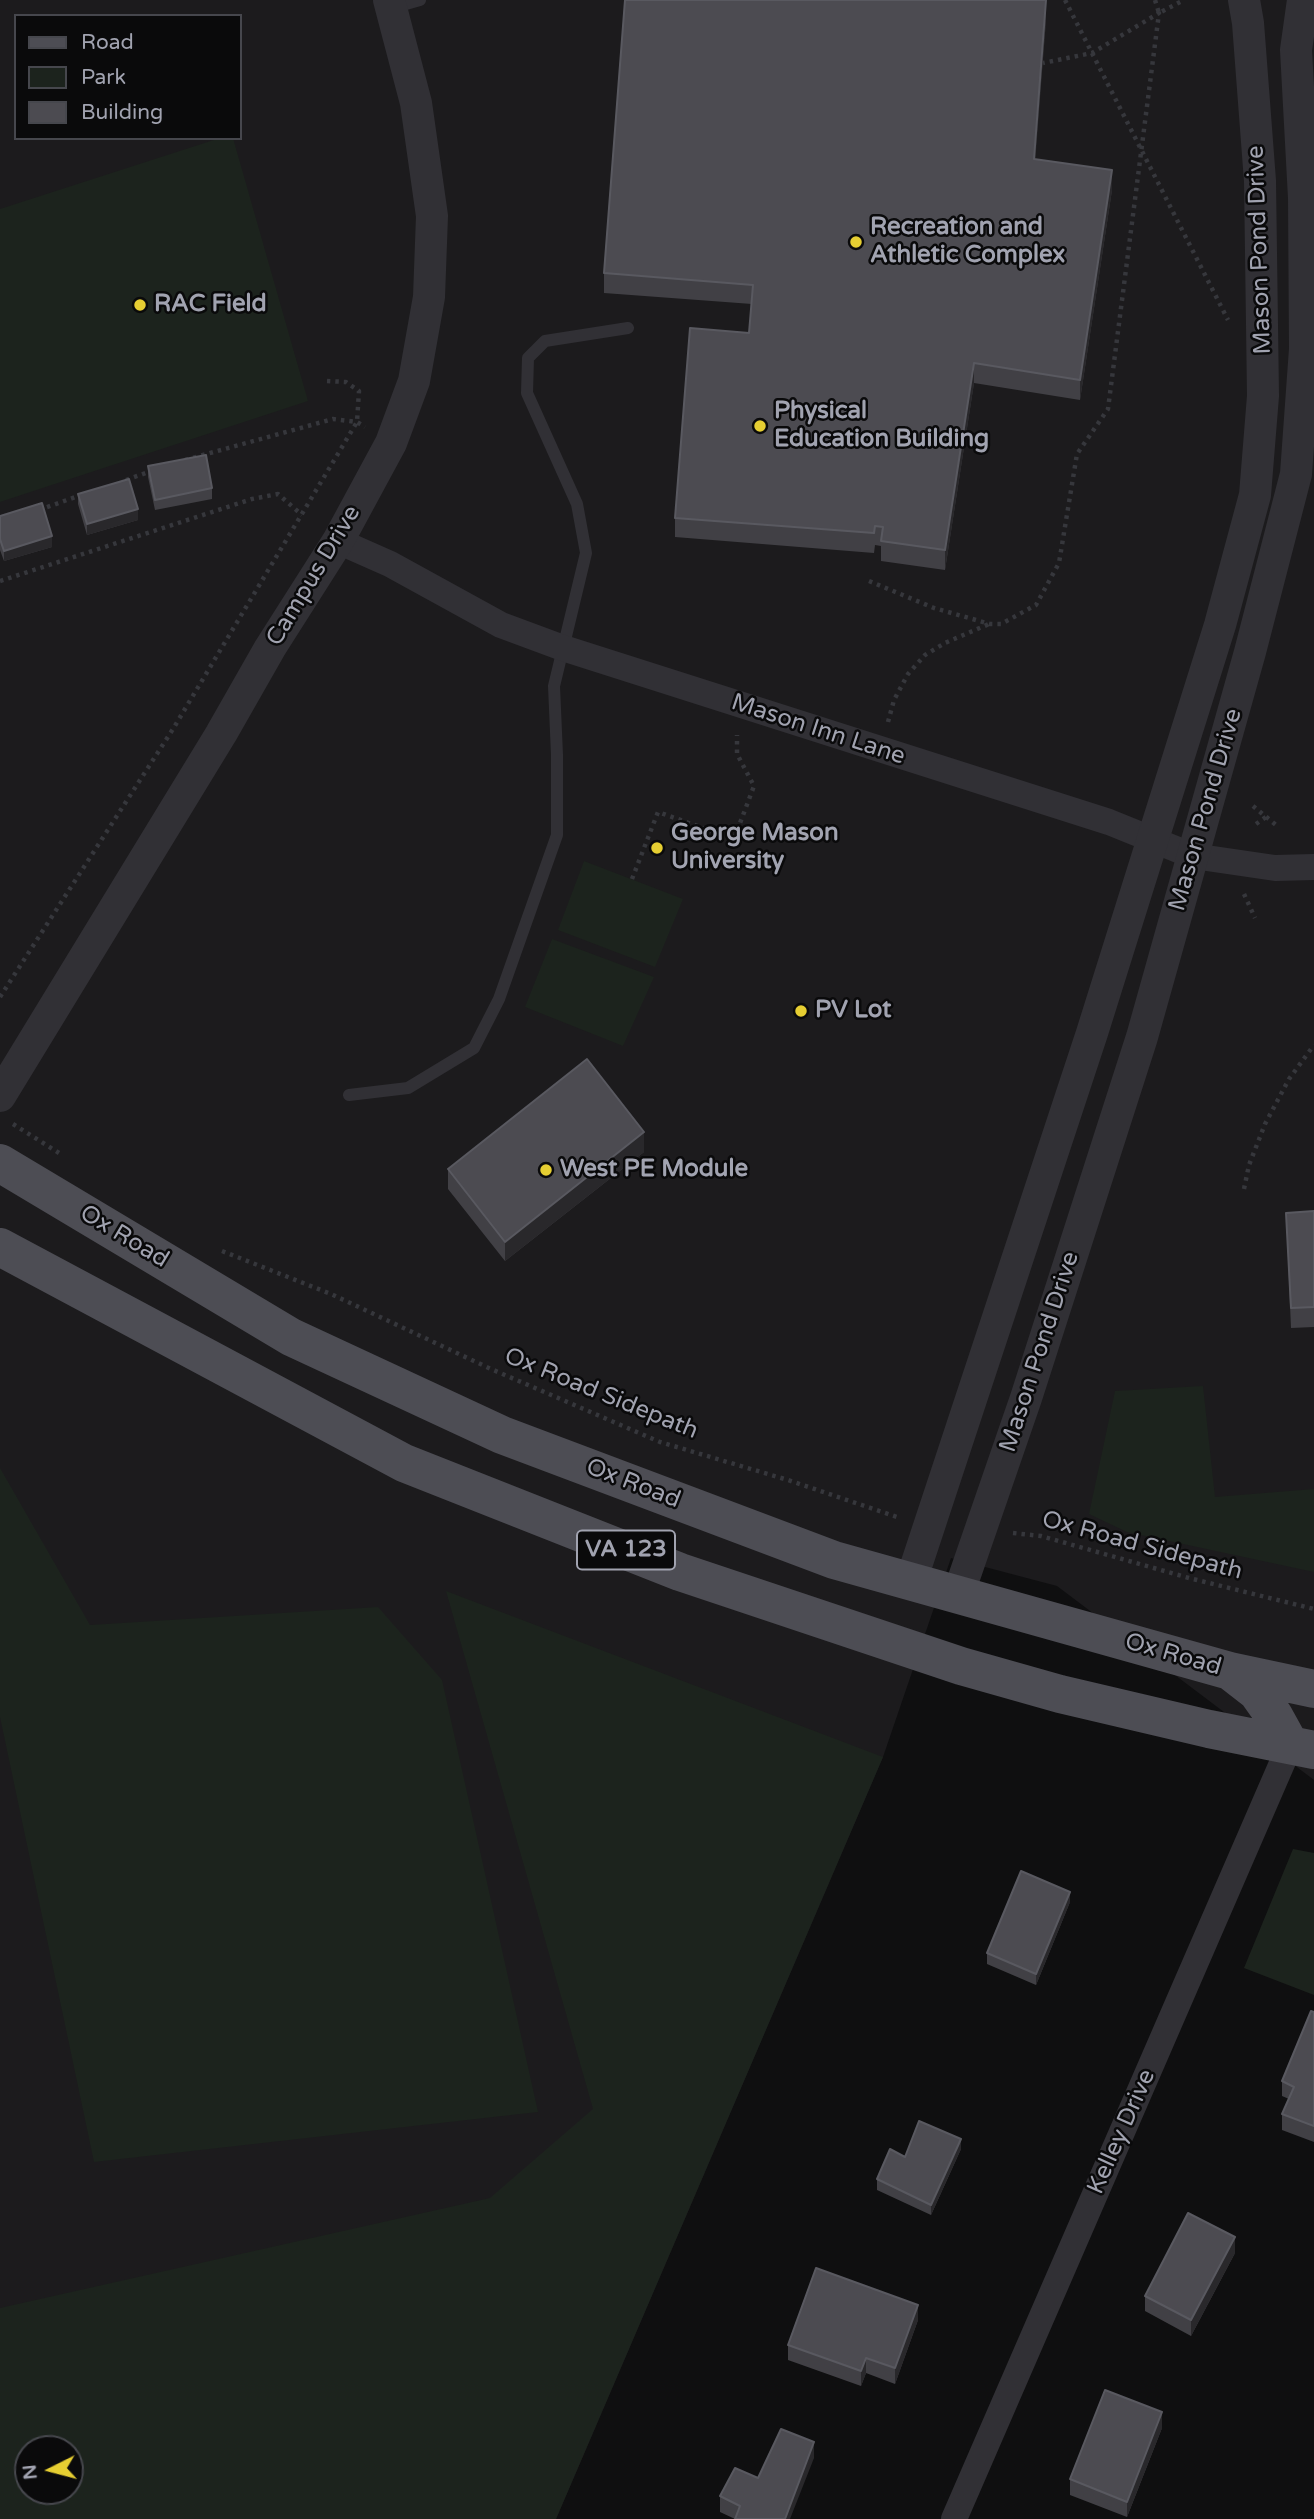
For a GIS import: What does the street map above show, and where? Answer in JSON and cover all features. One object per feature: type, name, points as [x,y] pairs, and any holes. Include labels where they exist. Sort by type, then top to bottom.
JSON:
[{"type":"main road","name":"Ox Road","points":[[12,1170],[291,1337],[502,1435],[834,1560],[1230,1671],[1314,1689]]},
{"type":"main road","name":"VA 123","points":[[1,1248],[404,1463],[680,1572],[961,1666],[1114,1707],[1306,1741]]},
{"type":"main road","points":[[1230,1671],[1257,1692],[1274,1716],[1306,1741]]},
{"type":"street","name":"Mason Pond Drive","points":[[911,1581],[932,1524],[1153,838],[1220,625],[1255,495],[1263,396],[1260,181],[1244,0]]},
{"type":"street","name":"Mason Pond Drive","points":[[958,1595],[1026,1398],[1138,1050],[1251,652],[1296,474],[1305,349],[1304,198],[1296,50],[1303,0]]},
{"type":"street","name":"Campus Drive","points":[[6,1110],[270,648],[338,541],[391,443],[414,381],[429,297],[432,216],[400,3]]},
{"type":"street","name":"Mason Inn Lane","points":[[338,541],[390,564],[501,625],[563,648],[1109,822],[1193,856],[1275,867],[1314,867]]},
{"type":"street","name":"Kelley Drive","points":[[954,2519],[1306,1741]]},
{"type":"lane","points":[[349,1095],[408,1088],[474,1048],[499,999],[557,835],[554,686],[586,553],[577,504],[527,393],[528,358],[545,341],[628,328]]},
{"type":"path","points":[[1065,0],[1231,328]]},
{"type":"path","points":[[869,581],[934,608],[990,624],[1001,624],[1036,605],[1059,563],[1077,454],[1108,409],[1158,13],[1155,0]]},
{"type":"path","points":[[1042,63],[1092,52],[1184,0]]},
{"type":"path","points":[[0,997],[173,729],[357,422],[359,391],[346,382],[327,381]]},
{"type":"path","points":[[183,460],[333,419],[357,422],[391,443]]},
{"type":"path","points":[[118,483],[157,469]]},
{"type":"path","points":[[26,514],[91,492]]},
{"type":"path","points":[[0,582],[252,499],[278,494],[302,515]]},
{"type":"path","points":[[883,751],[894,700],[908,674],[925,655],[945,643],[990,624]]},
{"type":"path","points":[[632,880],[658,812],[734,839],[754,786],[737,754],[738,723],[734,704]]},
{"type":"path","points":[[1254,806],[1276,825]]},
{"type":"path","points":[[1256,824],[1266,817]]},
{"type":"path","points":[[1244,894],[1255,918]]},
{"type":"path","points":[[1244,1189],[1249,1165],[1265,1124],[1289,1079],[1314,1045]]},
{"type":"path","points":[[6,1110],[45,1144],[68,1159]]},
{"type":"path","name":"Ox Road Sidepath","points":[[209,1246],[331,1293],[491,1369],[660,1442],[789,1480],[888,1516],[932,1524]]},
{"type":"path","name":"Ox Road Sidepath","points":[[981,1529],[1041,1536],[1189,1578],[1314,1609]]},
{"type":"shaded area","name":"George Mason University","points":[[0,0],[1314,0],[1314,1780],[1057,1586],[951,1558],[883,1757],[556,2519],[0,2519]]},
{"type":"green space","name":"RAC Field","points":[[214,140],[234,140],[308,401],[0,502],[0,209]]},
{"type":"green space","points":[[584,861],[683,899],[655,967],[558,930]]},
{"type":"green space","points":[[552,939],[654,977],[623,1046],[525,1007]]},
{"type":"green space","points":[[1203,1386],[1215,1497],[1314,1489],[1314,1572],[1127,1532],[1089,1514],[1115,1391]]},
{"type":"green space","points":[[0,1468],[90,1625],[378,1607],[442,1680],[538,2112],[94,2162],[0,1717]]},
{"type":"green space","points":[[446,1591],[883,1757],[556,2519],[0,2519],[0,2308],[490,2198],[593,2109]]},
{"type":"green space","points":[[1293,1849],[1314,1853],[1314,1995],[1244,1968]]},
{"type":"building","name":"Recreation and Athletic Complex","points":[[625,0],[1046,0],[1034,159],[1112,170],[1080,380],[974,363],[945,550],[881,541],[883,527],[875,526],[874,533],[675,518],[690,328],[749,333],[753,285],[604,273]]},
{"type":"building","points":[[206,455],[212,488],[155,500],[148,466]]},
{"type":"building","points":[[129,479],[138,509],[87,524],[78,494]]},
{"type":"building","points":[[42,503],[52,536],[4,551],[0,539],[0,516]]},
{"type":"building","name":"West PE Module","points":[[587,1059],[644,1132],[505,1242],[448,1169]]},
{"type":"building","points":[[1314,1211],[1314,1307],[1291,1308],[1286,1213]]},
{"type":"building","points":[[1021,1871],[1070,1892],[1036,1974],[987,1953]]},
{"type":"building","points":[[1311,2011],[1314,2012],[1314,2126],[1282,2114],[1294,2087],[1282,2081]]},
{"type":"building","points":[[919,2121],[961,2139],[931,2205],[877,2179],[890,2149],[905,2157]]},
{"type":"building","points":[[1188,2213],[1235,2237],[1191,2320],[1145,2296]]},
{"type":"building","points":[[816,2268],[918,2305],[895,2368],[866,2358],[861,2371],[788,2345]]},
{"type":"building","points":[[1105,2390],[1162,2412],[1127,2502],[1070,2479]]},
{"type":"building","points":[[781,2429],[814,2442],[785,2519],[735,2519],[740,2506],[720,2496],[735,2468],[758,2478]]},
{"type":"place","name":"Recreation and Athletic Complex","points":[[856,242]]},
{"type":"place","name":"RAC Field","points":[[140,305]]},
{"type":"place","name":"Physical Education Building","points":[[760,426]]},
{"type":"place","name":"George Mason University","points":[[657,848]]},
{"type":"place","name":"PV Lot","points":[[801,1011]]},
{"type":"place","name":"West PE Module","points":[[546,1170]]}]
